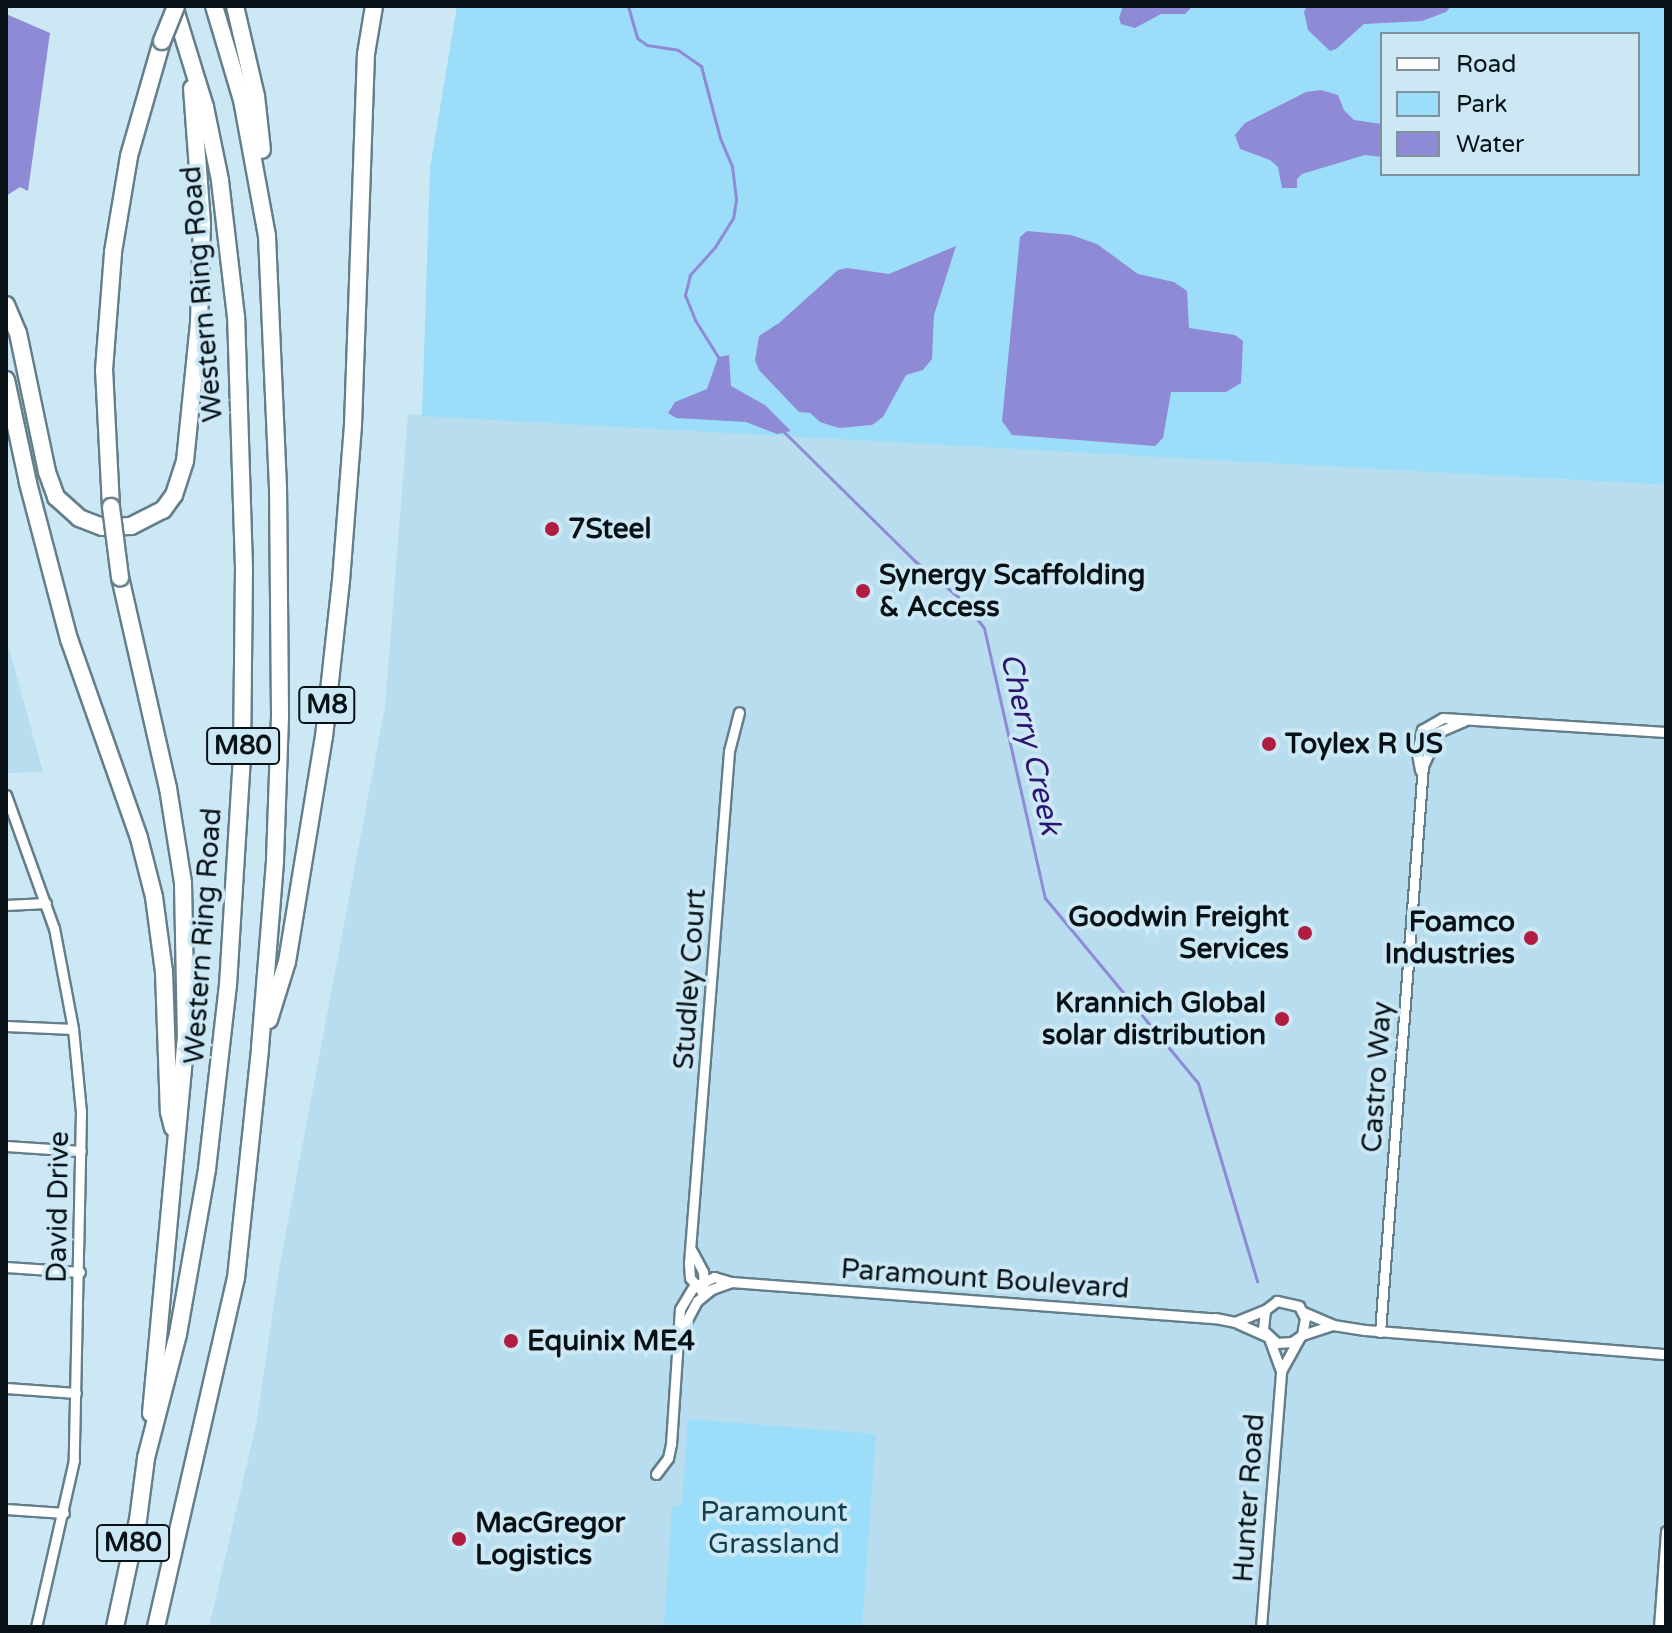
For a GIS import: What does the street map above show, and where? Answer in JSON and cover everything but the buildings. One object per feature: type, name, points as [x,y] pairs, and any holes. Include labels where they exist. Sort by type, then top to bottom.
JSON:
[{"type":"highway","name":"Western Ring Road","points":[[115,1627],[138,1520],[146,1458],[181,1320],[213,1124],[229,969],[244,696],[243,520],[236,317],[220,180],[205,107],[175,6]]},
{"type":"highway","points":[[146,1458],[187,1011],[183,883],[168,788],[120,577],[111,507],[104,370],[113,252],[129,156],[175,6]]},
{"type":"highway","name":"M80","points":[[156,1627],[236,1278],[260,1048],[275,860],[280,699],[278,488],[267,236],[242,100],[214,6]]},
{"type":"highway","points":[[235,6],[256,96],[265,173],[267,236]]},
{"type":"highway","name":"M8","points":[[260,1048],[287,962],[324,737],[341,581],[353,425],[366,54],[374,6]]},
{"type":"highway","points":[[6,305],[18,333],[47,472],[56,497],[79,518],[102,527],[131,526],[163,510],[174,495],[185,461],[202,274],[198,155],[192,89],[181,32]]},
{"type":"highway","points":[[7,388],[31,496],[69,639],[139,838],[154,897],[164,972],[169,1112],[177,1146]]},
{"type":"street","name":"Studley Court","points":[[704,1294],[692,1251],[729,751],[739,712]]},
{"type":"street","name":"Castro Way","points":[[1380,1332],[1422,777],[1431,740],[1443,727],[1464,721],[1666,732]]},
{"type":"street","name":"David Drive","points":[[6,795],[46,903],[73,1029],[81,1112],[74,1460],[36,1627]]},
{"type":"street","points":[[6,905],[46,903]]},
{"type":"street","points":[[6,1026],[73,1029]]},
{"type":"street","points":[[6,1146],[81,1151]]},
{"type":"street","points":[[6,1267],[80,1272]]},
{"type":"street","name":"Paramount Boulevard","points":[[699,1283],[720,1277],[731,1282],[1235,1322],[1268,1338]]},
{"type":"street","name":"Paramount Boulevard","points":[[704,1294],[731,1282]]},
{"type":"street","points":[[656,1474],[668,1458],[671,1444],[680,1309],[699,1283]]},
{"type":"street","points":[[679,1334],[691,1310],[704,1294]]},
{"type":"street","points":[[1333,1325],[1285,1344],[1268,1338],[1261,1323],[1265,1310],[1285,1300],[1333,1325],[1380,1332],[1666,1354]]},
{"type":"street","name":"Paramount Boulevard","points":[[1235,1322],[1265,1310]]},
{"type":"street","points":[[1300,1336],[1306,1323],[1303,1312]]},
{"type":"street","name":"Hunter Road","points":[[1261,1627],[1281,1371],[1300,1336]]},
{"type":"street","name":"Hunter Road","points":[[1268,1338],[1281,1371]]},
{"type":"street","points":[[6,1388],[76,1393]]},
{"type":"street","points":[[6,1509],[64,1513]]},
{"type":"street","points":[[1659,1627],[1666,1531]]},
{"type":"shaded area","points":[[408,414],[1666,485],[1666,1627],[209,1627],[256,1425],[280,1264],[385,707]]},
{"type":"shaded area","points":[[6,637],[43,772],[6,773]]},
{"type":"green space","points":[[457,6],[1666,6],[1666,485],[422,416],[430,168]]},
{"type":"green space","name":"Paramount Grassland","points":[[688,1419],[876,1434],[862,1627],[664,1627],[672,1507],[682,1505]]},
{"type":"water","points":[[1123,6],[1193,6],[1185,14],[1161,14],[1135,28],[1121,24],[1119,18]]},
{"type":"water","points":[[1307,6],[1451,6],[1446,12],[1422,21],[1364,24],[1330,51],[1308,30],[1304,12]]},
{"type":"water","points":[[6,14],[50,33],[28,191],[20,187],[6,196]]},
{"type":"water","points":[[1321,90],[1338,95],[1344,110],[1354,120],[1380,124],[1380,157],[1365,155],[1302,174],[1297,179],[1297,188],[1282,188],[1278,167],[1270,160],[1240,149],[1235,135],[1245,123],[1306,92]]},
{"type":"water","points":[[1027,231],[1071,235],[1097,244],[1138,274],[1174,282],[1187,291],[1189,328],[1235,335],[1243,341],[1241,383],[1226,392],[1171,392],[1163,438],[1155,446],[1012,435],[1002,421],[1020,237]]},
{"type":"water","points":[[956,246],[934,315],[932,359],[923,370],[906,375],[883,417],[872,425],[839,428],[820,422],[810,413],[799,412],[759,370],[755,360],[759,336],[779,323],[838,270],[847,268],[889,274]]},
{"type":"water","points":[[729,355],[731,386],[765,405],[791,431],[777,434],[746,422],[676,418],[668,413],[675,402],[707,389],[718,357]]},
{"type":"waterway","name":"Cherry Creek","points":[[628,6],[637,38],[647,45],[678,50],[701,66],[720,138],[732,166],[736,200],[733,218],[715,247],[690,275],[685,295],[695,320],[720,360]]},
{"type":"waterway","name":"Cherry Creek","points":[[782,430],[915,561],[963,601],[984,628],[1045,898],[1198,1083],[1257,1281]]},
{"type":"place","name":"7Steel","points":[[552,529]]},
{"type":"place","name":"Synergy Scaffolding & Access","points":[[863,591]]},
{"type":"place","name":"Toylex R US","points":[[1269,744]]},
{"type":"place","name":"Goodwin Freight Services","points":[[1305,933]]},
{"type":"place","name":"Foamco Industries","points":[[1531,938]]},
{"type":"place","name":"Krannich Global solar distribution","points":[[1282,1019]]},
{"type":"place","name":"Equinix ME4","points":[[511,1341]]},
{"type":"place","name":"MacGregor Logistics","points":[[459,1539]]}]
